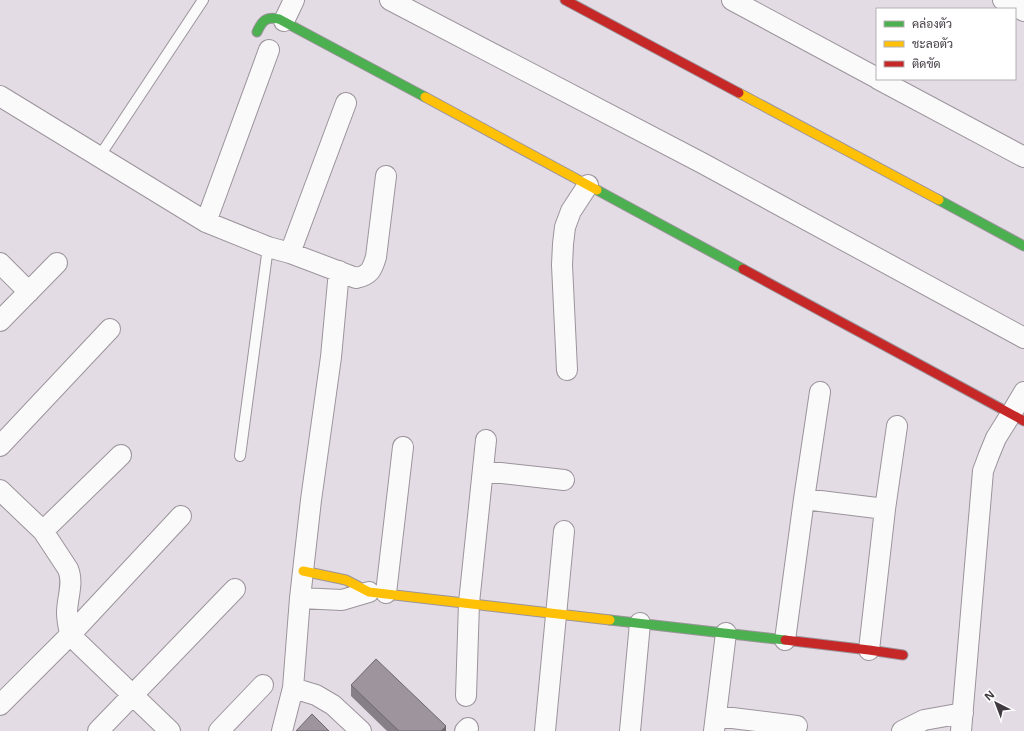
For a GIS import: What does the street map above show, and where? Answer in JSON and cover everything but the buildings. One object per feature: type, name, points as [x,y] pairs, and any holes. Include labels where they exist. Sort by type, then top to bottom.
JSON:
[{"type":"street","points":[[284,21],[294,0]]},
{"type":"street","points":[[390,0],[702,163],[1024,338]]},
{"type":"street","points":[[565,0],[1024,246]]},
{"type":"street","points":[[732,0],[876,78]]},
{"type":"street","points":[[1003,0],[1024,11]]},
{"type":"street","points":[[257,32],[263,21],[268,18],[275,17],[284,21],[1018,418]]},
{"type":"street","points":[[206,222],[269,50]]},
{"type":"street","points":[[880,80],[1024,157]]},
{"type":"street","points":[[0,96],[206,222],[268,247],[290,253],[356,278],[365,276],[372,270],[376,257],[386,176]]},
{"type":"street","points":[[290,253],[346,103]]},
{"type":"street","points":[[567,370],[562,265],[563,244],[565,227],[571,211],[588,185]]},
{"type":"street","points":[[0,263],[29,292]]},
{"type":"street","points":[[0,321],[57,263]]},
{"type":"street","points":[[282,731],[293,688],[300,598],[331,357],[339,271]]},
{"type":"street","points":[[0,446],[110,329]]},
{"type":"street","points":[[785,640],[820,392]]},
{"type":"street","points":[[902,731],[924,720],[962,722],[984,472],[996,438],[1018,418],[1024,392]]},
{"type":"street","points":[[869,650],[885,509],[897,426]]},
{"type":"street","points":[[466,696],[469,603],[484,471],[486,440]]},
{"type":"street","points":[[377,592],[404,447]]},
{"type":"street","points":[[43,531],[122,455]]},
{"type":"street","points":[[484,471],[564,480]]},
{"type":"street","points":[[0,490],[43,531],[68,569],[70,582],[67,613],[70,635],[170,731]]},
{"type":"street","points":[[804,499],[885,509]]},
{"type":"street","points":[[0,705],[70,635],[181,516]]},
{"type":"street","points":[[545,731],[564,532]]},
{"type":"street","points":[[303,571],[346,580],[377,592],[903,655]]},
{"type":"street","points":[[98,731],[235,589]]},
{"type":"street","points":[[300,598],[342,600],[377,592]]},
{"type":"street","points":[[630,731],[640,623]]},
{"type":"street","points":[[726,633],[715,724],[797,726]]},
{"type":"street","points":[[219,731],[263,685]]},
{"type":"street","points":[[293,688],[316,696],[333,705],[361,731]]},
{"type":"lane","points":[[99,157],[203,0]]},
{"type":"lane","points":[[240,456],[268,247]]},
{"type":"traffic: fast","points":[[257,32],[265,20],[271,18],[279,19],[425,97]]},
{"type":"traffic: fast","points":[[597,190],[743,269]]},
{"type":"traffic: fast","points":[[939,200],[1024,246]]},
{"type":"traffic: fast","points":[[610,620],[785,640]]},
{"type":"traffic: slow","points":[[739,93],[939,200]]},
{"type":"traffic: slow","points":[[425,97],[597,190]]},
{"type":"traffic: slow","points":[[303,571],[346,580],[369,592],[610,620]]},
{"type":"traffic: jam","points":[[565,0],[739,93]]},
{"type":"traffic: jam","points":[[743,269],[1024,421]]},
{"type":"traffic: jam","points":[[785,640],[903,655]]}]
